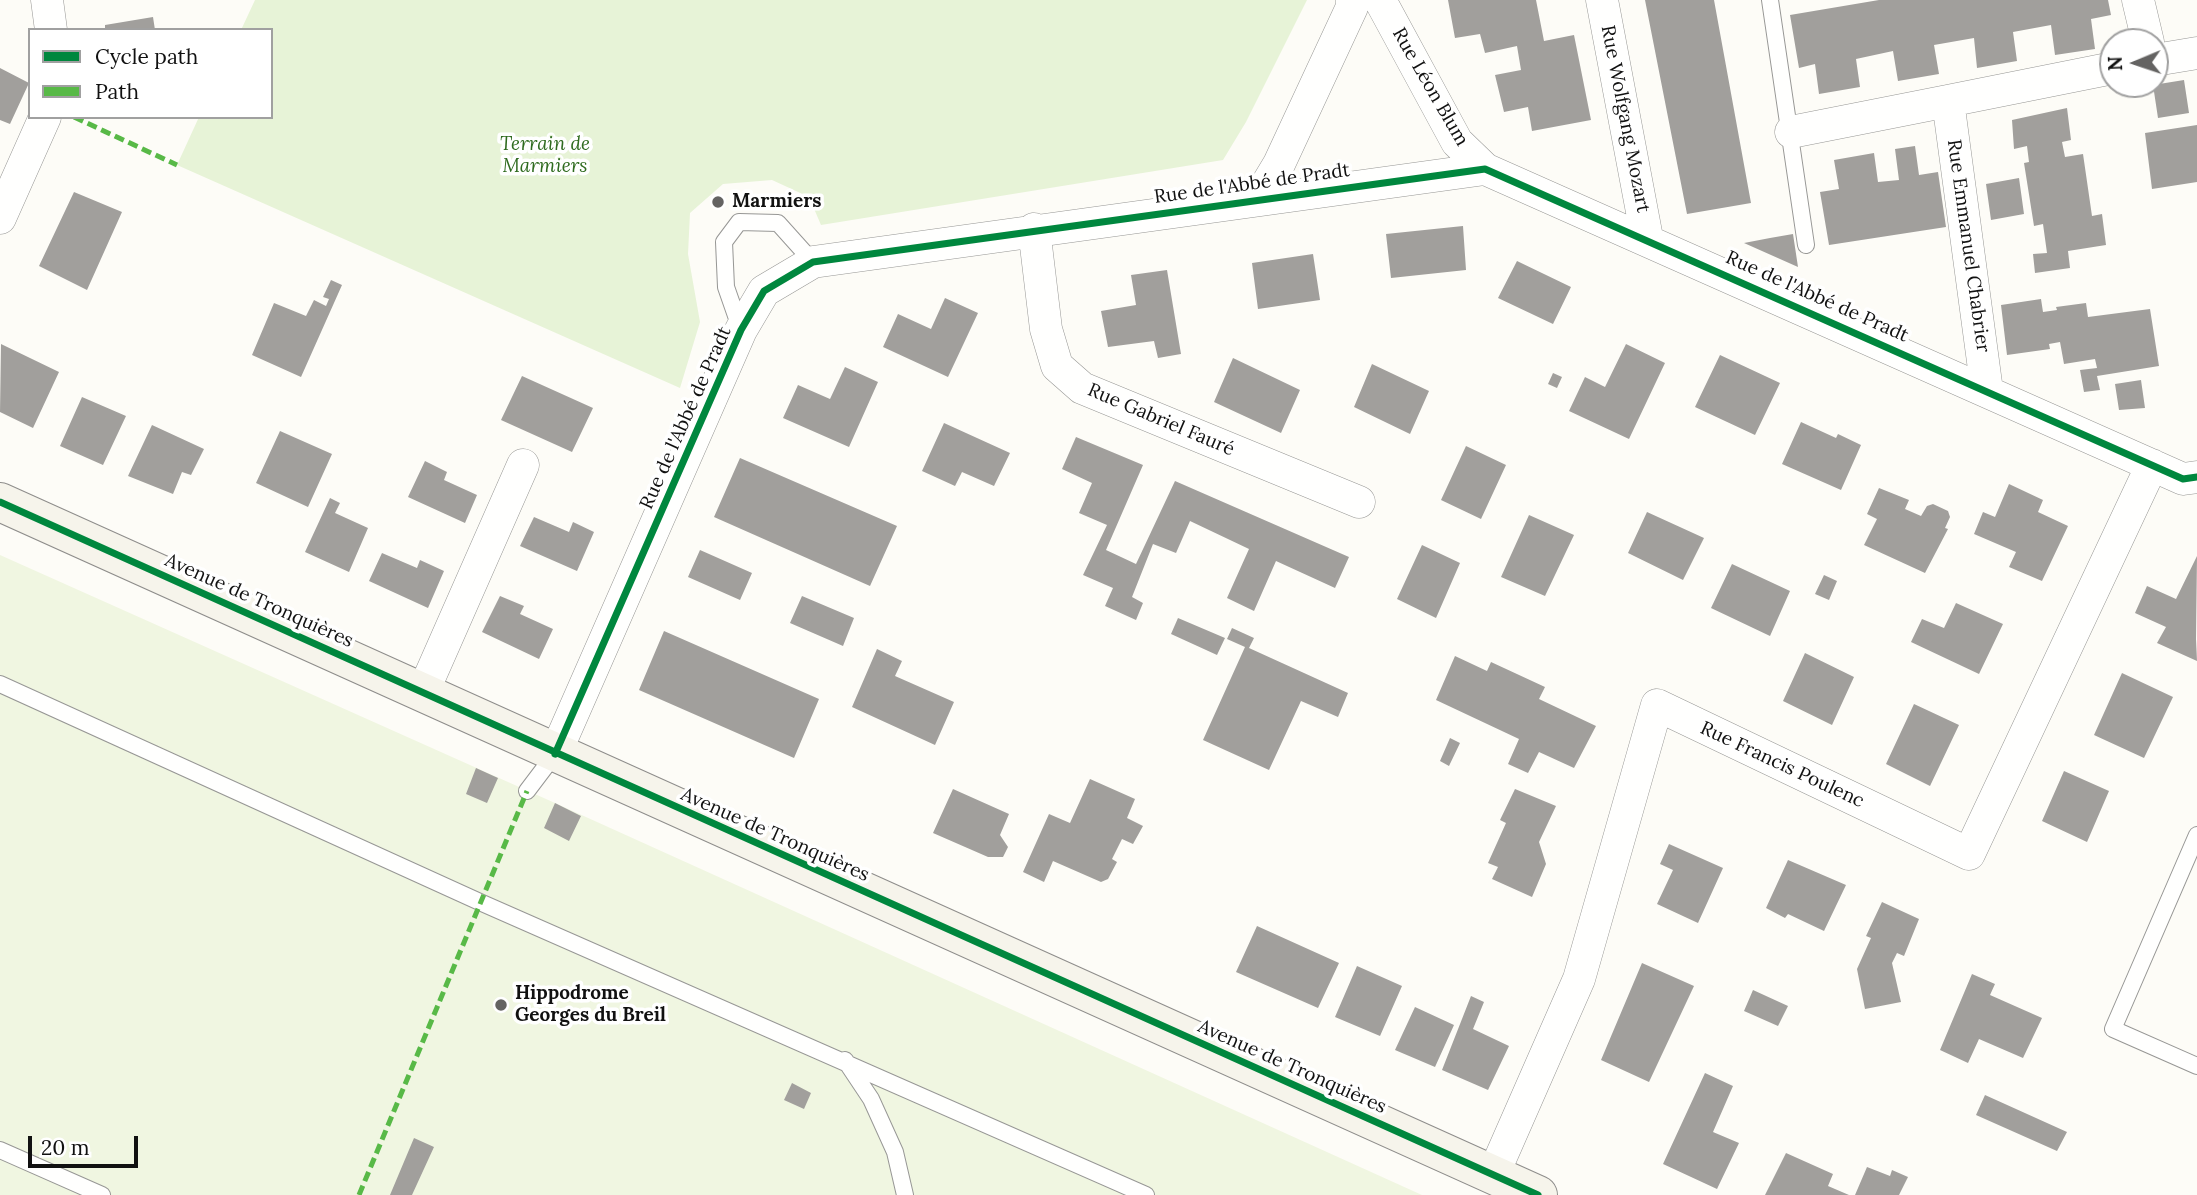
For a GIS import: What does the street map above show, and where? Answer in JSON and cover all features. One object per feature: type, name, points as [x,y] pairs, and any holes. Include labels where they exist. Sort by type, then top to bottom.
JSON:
[{"type":"street","points":[[47,0],[51,28]]},
{"type":"street","points":[[1258,199],[1279,164],[1352,8],[1352,0]]},
{"type":"street","name":"Rue Léon Blum","points":[[1380,0],[1457,142],[1485,169]]},
{"type":"street","name":"Rue Wolfgang Mozart","points":[[1602,0],[1647,238]]},
{"type":"street","points":[[2138,0],[2145,28]]},
{"type":"street","points":[[2169,58],[2197,53]]},
{"type":"street","points":[[1791,132],[2099,71]]},
{"type":"street","name":"Rue Emmanuel Chabrier","points":[[1948,101],[1987,391]]},
{"type":"street","points":[[0,218],[44,119]]},
{"type":"street","name":"Rue de l'Abbé de Pradt","points":[[555,754],[741,330],[764,291],[813,262],[1034,229],[1485,169],[1647,238],[2183,479],[2197,477]]},
{"type":"street","name":"Rue Gabriel Fauré","points":[[1034,229],[1046,329],[1057,366],[1082,388],[1359,502]]},
{"type":"street","points":[[423,692],[523,465]]},
{"type":"street","name":"Rue Francis Poulenc","points":[[1493,1175],[1579,979],[1657,705],[1969,854],[2152,465]]},
{"type":"street","name":"Avenue de Tronquières","points":[[0,502],[1538,1195]]},
{"type":"lane","points":[[1770,0],[1806,245]]},
{"type":"lane","points":[[741,330],[726,286],[724,242],[739,222],[778,223],[813,262]]},
{"type":"lane","points":[[0,684],[482,902],[1146,1195]]},
{"type":"lane","points":[[527,791],[555,754]]},
{"type":"lane","points":[[2197,835],[2113,1029],[2197,1066]]},
{"type":"lane","points":[[845,1060],[871,1099],[890,1141],[905,1195]]},
{"type":"lane","points":[[0,1150],[102,1195]]},
{"type":"green space","name":"Terrain de Marmiers","points":[[255,0],[1307,0],[1246,122],[1223,160],[821,225],[809,197],[772,180],[723,184],[690,213],[688,254],[700,322],[680,388],[177,165],[198,119],[273,119],[273,28],[242,28]]},
{"type":"green space","name":"Hippodrome Georges du Breil","points":[[0,555],[555,803],[1422,1195],[0,1195]]},
{"type":"building","points":[[1448,0],[1536,0],[1544,41],[1574,35],[1591,120],[1532,131],[1528,107],[1504,112],[1495,75],[1521,70],[1517,46],[1485,53],[1480,34],[1455,38]]},
{"type":"building","points":[[1645,0],[1714,0],[1751,203],[1687,214]]},
{"type":"building","points":[[1879,0],[2108,0],[2111,15],[2091,19],[2095,49],[2055,55],[2051,25],[2013,32],[2017,61],[1977,68],[1974,38],[1934,45],[1939,74],[1898,81],[1893,51],[1856,59],[1860,87],[1819,94],[1815,64],[1799,68],[1790,15]]},
{"type":"building","points":[[153,17],[155,28],[105,28],[105,25]]},
{"type":"building","points":[[0,68],[28,82],[28,85],[10,124],[0,120]]},
{"type":"building","points":[[2184,80],[2189,113],[2158,118],[2155,98],[2169,98],[2169,82]]},
{"type":"building","points":[[2067,108],[2071,140],[2062,142],[2065,157],[2083,154],[2092,216],[2102,214],[2106,245],[2068,251],[2070,268],[2035,273],[2033,254],[2047,253],[2043,224],[2034,226],[2024,163],[2029,162],[2027,146],[2014,149],[2012,120]]},
{"type":"building","points":[[2197,125],[2197,182],[2152,189],[2145,133]]},
{"type":"building","points":[[1915,146],[1919,175],[1938,172],[1946,227],[1829,245],[1820,192],[1839,189],[1834,160],[1874,153],[1878,182],[1899,180],[1895,149]]},
{"type":"building","points":[[2019,178],[2024,214],[1991,220],[1986,184]]},
{"type":"building","points":[[74,192],[122,212],[87,290],[39,266]]},
{"type":"building","points":[[1463,226],[1466,270],[1391,278],[1386,234]]},
{"type":"building","points":[[1793,234],[1798,267],[1744,243],[1770,238]]},
{"type":"building","points":[[1313,254],[1320,300],[1258,309],[1252,263]]},
{"type":"building","points":[[1517,261],[1571,287],[1553,324],[1498,298]]},
{"type":"building","points":[[1167,270],[1181,354],[1158,358],[1154,341],[1108,347],[1101,311],[1136,305],[1131,275]]},
{"type":"building","points":[[331,280],[342,285],[301,377],[252,355],[274,303],[306,316],[314,300],[326,306],[329,299],[323,297]]},
{"type":"building","points":[[945,298],[978,313],[948,377],[883,347],[898,314],[931,329]]},
{"type":"building","points":[[2041,299],[2043,312],[2057,310],[2056,307],[2086,303],[2088,317],[2150,309],[2159,366],[2097,376],[2100,390],[2084,392],[2080,370],[2097,368],[2095,359],[2064,364],[2060,342],[2049,344],[2050,349],[2007,355],[2001,305]]},
{"type":"building","points":[[1,344],[59,372],[33,428],[0,412]]},
{"type":"building","points":[[1626,344],[1665,363],[1629,439],[1569,411],[1585,377],[1605,387]]},
{"type":"building","points":[[1720,355],[1780,383],[1755,435],[1695,407]]},
{"type":"building","points":[[1233,358],[1300,390],[1281,433],[1214,402]]},
{"type":"building","points":[[1372,364],[1429,391],[1410,434],[1354,407]]},
{"type":"building","points":[[845,367],[878,382],[849,447],[783,418],[798,385],[830,399]]},
{"type":"building","points":[[1553,373],[1562,377],[1557,388],[1548,384]]},
{"type":"building","points":[[522,376],[593,408],[572,452],[501,420]]},
{"type":"building","points":[[2141,380],[2145,408],[2119,410],[2115,384]]},
{"type":"building","points":[[82,397],[126,416],[103,465],[60,446]]},
{"type":"building","points":[[1801,422],[1836,438],[1838,434],[1861,445],[1841,490],[1782,464]]},
{"type":"building","points":[[944,423],[1010,453],[994,486],[962,472],[955,486],[922,471]]},
{"type":"building","points":[[152,425],[204,449],[191,475],[182,472],[173,494],[128,476]]},
{"type":"building","points":[[280,431],[332,454],[308,507],[256,483]]},
{"type":"building","points":[[1076,437],[1143,465],[1106,550],[1136,564],[1175,481],[1349,557],[1335,588],[1276,561],[1254,611],[1227,598],[1249,549],[1190,521],[1176,553],[1153,544],[1132,597],[1143,603],[1136,620],[1105,606],[1113,588],[1083,575],[1107,525],[1079,513],[1092,483],[1062,469]]},
{"type":"building","points":[[1466,446],[1506,465],[1481,519],[1441,500]]},
{"type":"building","points":[[740,458],[897,526],[870,586],[714,517]]},
{"type":"building","points":[[425,461],[447,472],[444,480],[477,495],[465,523],[408,497]]},
{"type":"building","points":[[2009,484],[2043,500],[2038,512],[2068,526],[2042,581],[2009,567],[2016,552],[1974,534],[1983,512],[1995,517]]},
{"type":"building","points":[[1879,488],[1909,500],[1905,509],[1921,516],[1927,506],[1933,504],[1948,511],[1950,517],[1945,528],[1948,529],[1925,573],[1864,545],[1877,519],[1867,514]]},
{"type":"building","points":[[330,498],[340,503],[335,513],[368,528],[349,572],[305,552]]},
{"type":"building","points":[[1647,512],[1704,538],[1683,580],[1628,553]]},
{"type":"building","points":[[1529,515],[1574,535],[1545,596],[1501,577]]},
{"type":"building","points":[[534,517],[569,532],[573,522],[594,532],[577,571],[520,546]]},
{"type":"building","points":[[1422,545],[1460,563],[1436,618],[1397,599]]},
{"type":"building","points":[[700,550],[752,573],[740,600],[688,577]]},
{"type":"building","points":[[382,553],[417,568],[420,560],[444,571],[428,608],[369,581]]},
{"type":"building","points":[[2197,556],[2197,661],[2157,643],[2166,627],[2135,613],[2147,586],[2176,599]]},
{"type":"building","points":[[1732,564],[1790,591],[1770,636],[1711,608]]},
{"type":"building","points":[[1824,575],[1837,581],[1829,600],[1815,594]]},
{"type":"building","points":[[500,596],[524,606],[520,614],[553,629],[539,659],[482,632]]},
{"type":"building","points":[[802,596],[854,618],[843,646],[790,623]]},
{"type":"building","points":[[1956,603],[2003,624],[1979,674],[1911,642],[1922,619],[1944,628]]},
{"type":"building","points":[[1178,618],[1225,638],[1217,655],[1171,634]]},
{"type":"building","points":[[1232,628],[1254,638],[1249,648],[1348,693],[1338,717],[1301,701],[1269,770],[1203,740],[1245,647],[1227,639]]},
{"type":"building","points":[[664,631],[819,699],[794,758],[639,690]]},
{"type":"building","points":[[877,649],[902,661],[895,676],[954,702],[935,745],[852,707]]},
{"type":"building","points":[[1805,653],[1854,677],[1832,725],[1783,701]]},
{"type":"building","points":[[1455,656],[1487,671],[1491,662],[1545,687],[1539,699],[1596,726],[1574,768],[1539,752],[1528,773],[1508,764],[1519,739],[1436,700]]},
{"type":"building","points":[[2122,673],[2173,697],[2144,758],[2094,735]]},
{"type":"building","points":[[1914,704],[1959,725],[1930,786],[1886,764]]},
{"type":"building","points":[[1450,738],[1460,743],[1449,766],[1440,761]]},
{"type":"building","points":[[476,768],[498,778],[487,803],[466,794]]},
{"type":"building","points":[[2064,771],[2109,791],[2087,842],[2042,821]]},
{"type":"building","points":[[1090,779],[1135,799],[1127,818],[1143,826],[1133,844],[1122,839],[1112,859],[1117,862],[1108,879],[1101,882],[1053,861],[1044,882],[1023,872],[1049,814],[1070,823]]},
{"type":"building","points":[[953,789],[1009,814],[1000,835],[1008,847],[1003,857],[988,857],[933,833]]},
{"type":"building","points":[[1515,789],[1556,806],[1539,842],[1546,864],[1532,897],[1492,879],[1498,867],[1488,863],[1506,823],[1500,820]]},
{"type":"building","points":[[555,803],[581,816],[569,841],[544,828]]},
{"type":"building","points":[[1669,844],[1723,868],[1698,923],[1657,904],[1673,870],[1660,864]]},
{"type":"building","points":[[1788,860],[1846,885],[1824,931],[1788,914],[1785,918],[1766,908]]},
{"type":"building","points":[[1882,902],[1919,919],[1904,956],[1897,953],[1892,963],[1901,1002],[1865,1009],[1857,969],[1871,938],[1866,936]]},
{"type":"building","points":[[1257,926],[1339,963],[1318,1008],[1236,972]]},
{"type":"building","points":[[1642,963],[1694,986],[1649,1082],[1601,1060]]},
{"type":"building","points":[[1357,966],[1402,986],[1380,1036],[1335,1017]]},
{"type":"building","points":[[1972,974],[1995,984],[1990,995],[2042,1018],[2023,1058],[1979,1039],[1968,1063],[1940,1050]]},
{"type":"building","points":[[1753,990],[1788,1006],[1778,1026],[1744,1011]]},
{"type":"building","points":[[1471,996],[1484,1002],[1473,1029],[1509,1046],[1488,1090],[1442,1070]]},
{"type":"building","points":[[1415,1007],[1454,1025],[1435,1067],[1395,1050]]},
{"type":"building","points":[[1705,1073],[1733,1086],[1713,1132],[1739,1143],[1717,1189],[1663,1164]]},
{"type":"building","points":[[792,1083],[811,1093],[804,1109],[784,1100]]},
{"type":"building","points":[[1985,1095],[2067,1132],[2057,1151],[1976,1115]]},
{"type":"building","points":[[414,1138],[434,1147],[412,1195],[390,1195]]},
{"type":"building","points":[[1786,1153],[1833,1174],[1828,1186],[1849,1195],[1765,1195]]},
{"type":"building","points":[[1867,1167],[1890,1176],[1892,1170],[1908,1177],[1899,1195],[1855,1195]]},
{"type":"marked path","points":[[78,119],[177,165]]},
{"type":"marked path","points":[[359,1195],[527,791]]},
{"type":"cycle path","points":[[555,754],[741,330],[764,291],[813,262],[1485,169],[2183,479],[2197,477]]},
{"type":"cycle path","points":[[0,502],[1538,1195]]},
{"type":"place","name":"Marmiers","points":[[718,202]]},
{"type":"place","name":"Hippodrome Georges du Breil","points":[[501,1005]]}]
